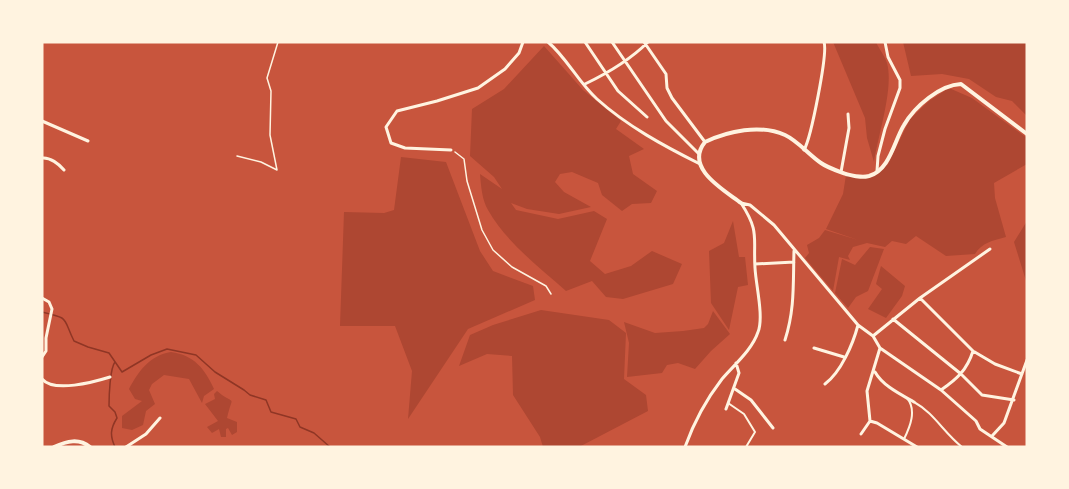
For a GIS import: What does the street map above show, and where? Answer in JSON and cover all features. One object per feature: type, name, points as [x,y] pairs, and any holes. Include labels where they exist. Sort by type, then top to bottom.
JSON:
[{"type":"street","points":[[451,150],[405,148],[392,143],[386,127],[397,111],[478,88],[505,69],[519,53],[523,42]]},
{"type":"street","points":[[548,42],[560,53],[596,98],[652,138],[700,164]]},
{"type":"street","points":[[585,42],[618,91],[647,117]]},
{"type":"street","points":[[612,42],[666,121],[699,154]]},
{"type":"street","points":[[804,150],[812,130],[825,59],[824,42]]},
{"type":"street","points":[[877,172],[885,129],[900,88],[900,80],[888,57],[885,42]]},
{"type":"street","points":[[585,84],[607,74],[646,43],[666,74],[667,88],[672,98],[705,142]]},
{"type":"street","points":[[685,447],[706,401],[753,343],[759,331],[753,221],[741,203],[708,177],[700,164],[699,154],[705,142],[755,129],[775,132],[787,136],[823,165],[862,177],[877,172],[886,163],[903,126],[927,100],[948,85],[962,84],[1027,134]]},
{"type":"street","points":[[841,172],[849,128],[848,114]]},
{"type":"street","points":[[42,121],[88,141]]},
{"type":"street","points":[[42,158],[59,164],[64,170]]},
{"type":"street","points":[[741,203],[750,205],[774,225],[858,325],[873,336],[880,348],[941,390],[976,421],[980,429],[1007,447]]},
{"type":"street","points":[[873,336],[920,298],[990,249]]},
{"type":"street","points":[[785,340],[792,319],[794,251]]},
{"type":"street","points":[[754,264],[794,262]]},
{"type":"street","points":[[42,298],[49,302],[52,309],[45,356],[42,357]]},
{"type":"street","points":[[920,298],[973,351],[995,364],[1022,374]]},
{"type":"street","points":[[893,319],[962,374],[982,395],[1014,400]]},
{"type":"street","points":[[825,384],[836,373],[851,348],[858,325]]},
{"type":"street","points":[[814,348],[844,357]]},
{"type":"street","points":[[861,434],[870,421],[867,391],[880,348]]},
{"type":"street","points":[[941,390],[962,374],[973,351]]},
{"type":"street","points":[[991,436],[1004,423],[1027,360]]},
{"type":"street","points":[[726,409],[740,370],[736,363]]},
{"type":"street","points":[[874,372],[879,378],[925,408],[962,447]]},
{"type":"street","points":[[42,379],[48,385],[55,386],[82,384],[110,377]]},
{"type":"street","points":[[735,389],[751,400],[773,428]]},
{"type":"street","points":[[904,439],[912,421],[911,403],[905,396]]},
{"type":"street","points":[[728,403],[744,414],[755,432],[746,447]]},
{"type":"street","points":[[126,447],[146,435],[159,418]]},
{"type":"street","points":[[870,421],[878,423],[917,447]]},
{"type":"street","points":[[55,446],[70,441],[81,441],[89,446]]},
{"type":"street","points":[[79,447],[89,446]]},
{"type":"path","points":[[237,156],[261,162],[277,170],[270,135],[271,91],[267,78],[278,42]]},
{"type":"path","points":[[451,150],[464,159],[467,181],[482,231],[493,250],[512,267],[546,286],[551,294]]},
{"type":"shaded area","points":[[833,42],[876,42],[887,63],[889,73],[887,98],[874,162],[867,138],[865,118]]},
{"type":"shaded area","points":[[903,42],[1027,42],[1027,116],[1012,101],[996,97],[969,79],[942,74],[911,76]]},
{"type":"shaded area","points":[[544,46],[583,90],[621,121],[616,129],[644,149],[629,156],[633,174],[657,191],[651,203],[632,204],[622,211],[602,195],[598,183],[572,172],[560,174],[555,182],[564,192],[591,207],[559,214],[527,209],[511,203],[516,210],[558,219],[594,211],[607,219],[590,261],[605,274],[631,266],[652,251],[682,264],[673,284],[623,299],[606,297],[592,281],[566,291],[514,244],[488,210],[481,188],[480,174],[502,189],[494,177],[470,156],[472,109],[504,89]]},
{"type":"shaded area","points":[[949,88],[972,98],[1027,138],[1027,164],[994,183],[995,198],[1006,237],[984,245],[975,254],[946,256],[916,236],[906,244],[892,241],[885,247],[867,243],[853,247],[848,256],[850,260],[839,257],[833,291],[805,258],[809,253],[807,245],[819,238],[825,230],[858,240],[826,229],[843,194],[846,175],[874,175],[888,164],[910,119],[929,101]]},
{"type":"shaded area","points":[[401,157],[446,162],[480,251],[493,271],[533,286],[535,300],[468,329],[408,419],[412,371],[395,326],[340,326],[344,212],[384,213],[394,210]]},
{"type":"shaded area","points":[[733,221],[739,257],[745,257],[748,285],[738,287],[729,330],[711,303],[709,251],[724,243]]},
{"type":"shaded area","points":[[1027,221],[1027,284],[1014,242]]},
{"type":"shaded area","points":[[870,247],[884,249],[868,291],[856,297],[848,308],[835,293],[842,259],[855,265]]},
{"type":"shaded area","points":[[881,266],[905,286],[902,296],[886,318],[868,309],[882,289],[876,284]]},
{"type":"shaded area","points":[[541,310],[609,320],[626,333],[624,379],[646,395],[648,411],[579,447],[543,447],[540,437],[513,395],[512,356],[487,354],[459,366],[470,335]]},
{"type":"shaded area","points":[[713,311],[730,334],[695,369],[678,363],[667,365],[662,373],[627,377],[629,343],[624,322],[655,333],[683,331],[704,328]]},
{"type":"shaded area","points":[[171,352],[186,356],[198,364],[214,389],[204,396],[202,403],[189,379],[164,375],[152,384],[149,390],[155,404],[146,411],[143,425],[132,430],[122,428],[122,416],[142,401],[135,399],[129,389],[136,376],[151,361]]},
{"type":"shaded area","points":[[217,391],[231,401],[227,418],[237,422],[237,432],[232,435],[228,428],[226,437],[221,437],[219,429],[212,433],[207,427],[218,421],[205,404],[215,399],[214,394]]},
{"type":"waterway","points":[[42,312],[62,318],[74,341],[109,353],[122,372],[151,355],[167,349],[196,355],[215,372],[250,395],[266,400],[271,412],[296,419],[300,427],[314,433],[330,447]]},
{"type":"waterway","points":[[115,362],[111,376],[109,406],[117,418],[112,432],[115,447]]}]
